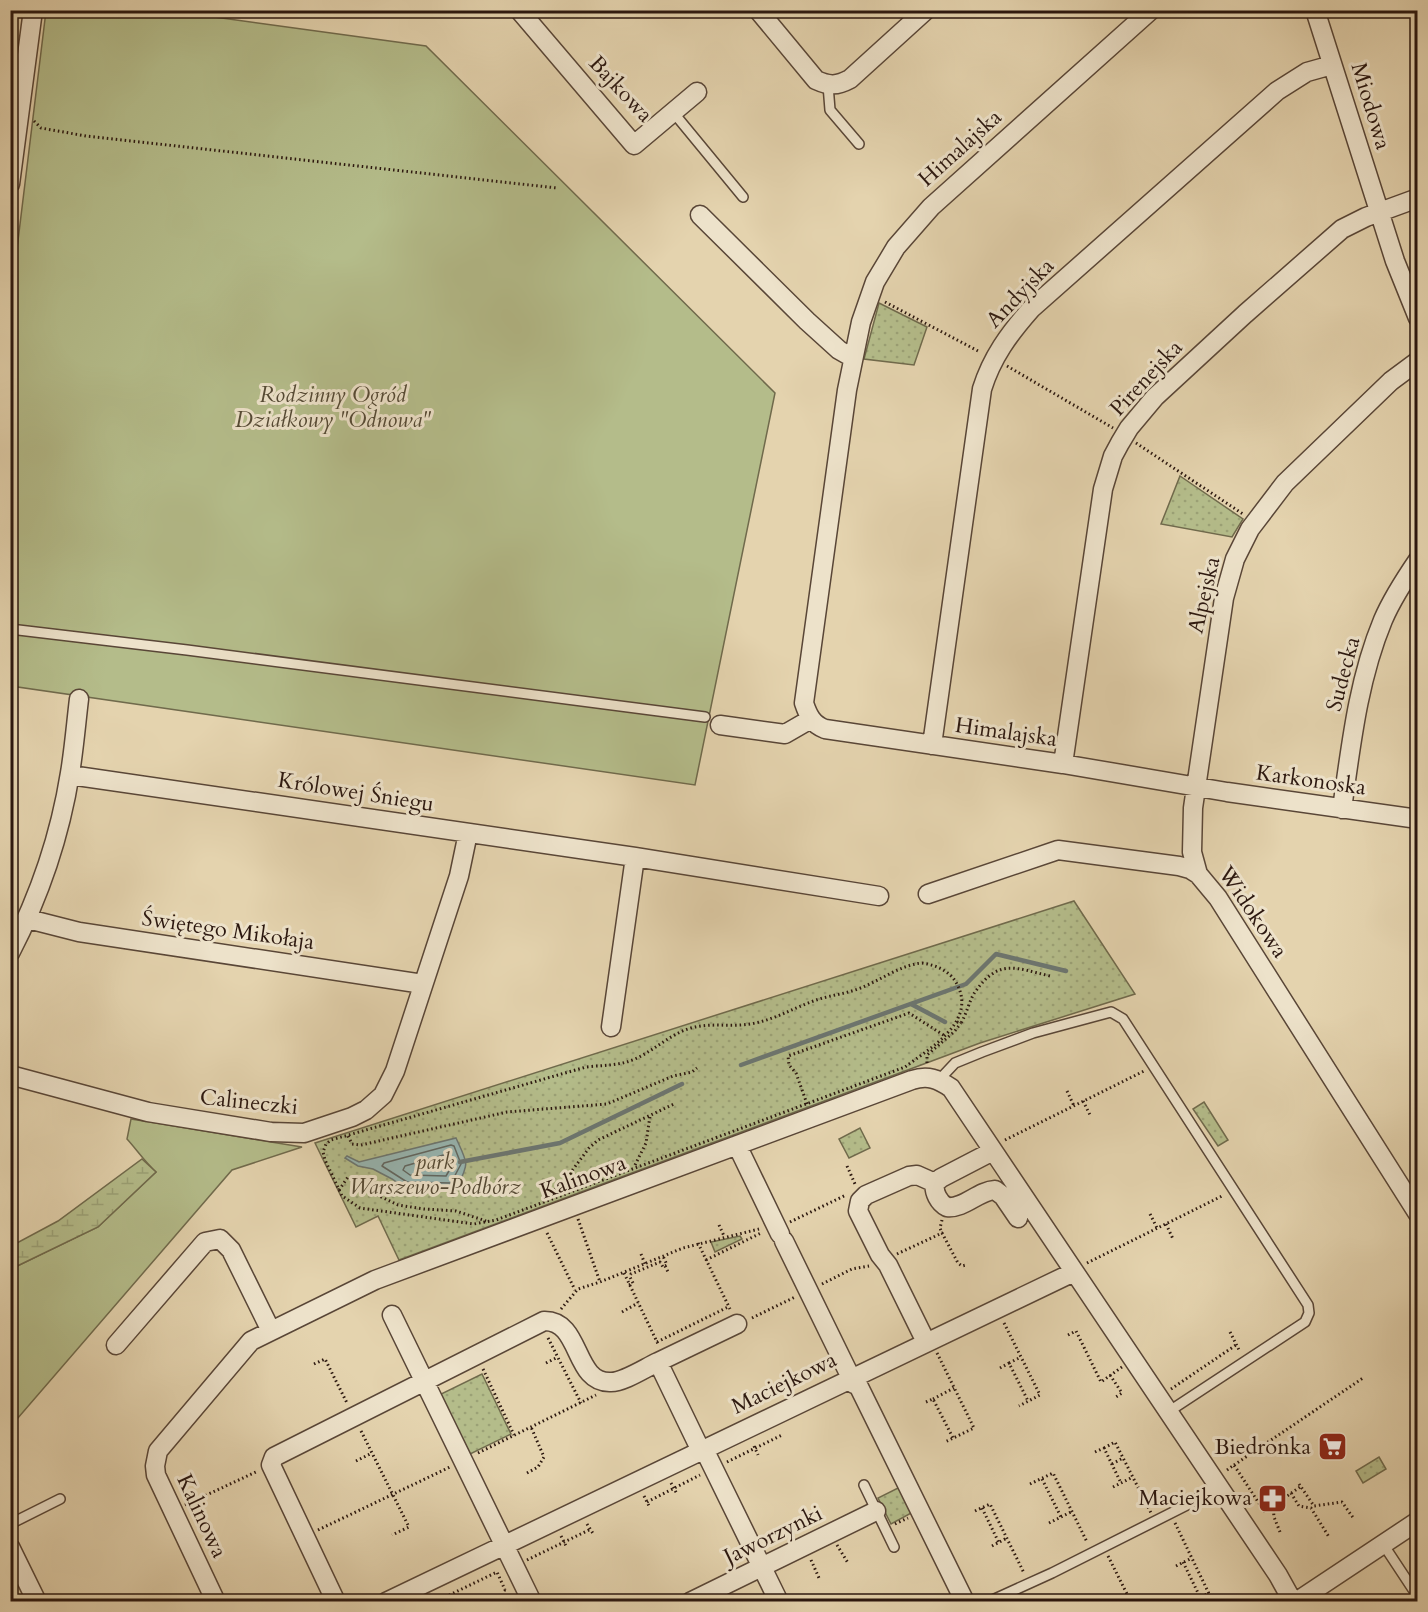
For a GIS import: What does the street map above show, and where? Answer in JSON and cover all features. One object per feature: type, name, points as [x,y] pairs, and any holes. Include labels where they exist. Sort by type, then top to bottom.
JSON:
[{"type":"street","points":[[10,184],[33,10]]},
{"type":"street","name":"Bajkowa","points":[[519,10],[634,145],[697,92]]},
{"type":"street","points":[[758,10],[816,80],[828,85],[840,84],[850,79],[926,10]]},
{"type":"street","name":"Himalajska","points":[[1151,10],[931,207],[896,247],[870,294],[852,358],[804,702],[811,719],[819,727],[825,729],[1063,764],[1197,787]]},
{"type":"street","name":"Miodowa","points":[[1315,10],[1400,276],[1418,318]]},
{"type":"street","name":"Andyjska","points":[[932,745],[982,389],[988,369],[1004,342],[1031,309],[1277,91],[1307,72],[1332,65]]},
{"type":"street","name":"Pirenejska","points":[[1063,764],[1103,489],[1113,456],[1124,435],[1155,397],[1342,229],[1418,198]]},
{"type":"street","points":[[700,215],[807,321],[839,350],[852,358]]},
{"type":"street","name":"Alpejska","points":[[1198,874],[1192,852],[1191,825],[1224,598],[1235,560],[1254,522],[1285,483],[1391,381],[1418,361]]},
{"type":"street","name":"Sudecka","points":[[1342,809],[1354,728],[1366,670],[1383,619],[1418,560]]},
{"type":"street","points":[[10,953],[28,919],[47,867],[70,775],[79,699]]},
{"type":"street","points":[[712,721],[785,734],[811,719]]},
{"type":"street","name":"Królowej Śniegu","points":[[70,775],[635,857],[879,896]]},
{"type":"street","name":"Karkonoska","points":[[1197,787],[1418,819]]},
{"type":"street","name":"Calineczki","points":[[10,1075],[147,1112],[261,1131],[304,1133],[359,1114],[383,1095],[395,1071],[459,876],[468,834]]},
{"type":"street","name":"Widokowa","points":[[928,894],[1058,850],[1179,866],[1198,874],[1218,898],[1418,1214]]},
{"type":"street","points":[[611,1027],[635,857]]},
{"type":"street","name":"Świętego Mikołaja","points":[[28,919],[79,932],[423,984]]},
{"type":"street","points":[[933,1074],[951,1088],[998,1147],[1080,1268],[1168,1412],[1294,1602],[1418,1521]]},
{"type":"street","name":"Kalinowa","points":[[216,1602],[156,1475],[156,1459],[158,1451],[251,1341],[375,1280],[933,1074]]},
{"type":"street","points":[[737,1145],[854,1384],[858,1385],[921,1511],[964,1602]]},
{"type":"street","points":[[935,1183],[998,1147]]},
{"type":"street","points":[[930,1345],[858,1211],[859,1204],[866,1195],[909,1176],[917,1175],[935,1183]]},
{"type":"street","points":[[935,1183],[940,1202],[947,1208],[955,1207],[995,1190],[1003,1196],[1018,1218]]},
{"type":"street","points":[[116,1345],[205,1242],[220,1239],[231,1250],[271,1331]]},
{"type":"street","name":"Maciejkowa","points":[[386,1602],[851,1377],[930,1345],[1080,1268]]},
{"type":"street","points":[[392,1315],[532,1602]]},
{"type":"street","points":[[336,1602],[271,1465],[274,1457],[545,1322],[559,1324],[567,1332],[588,1371],[600,1381],[614,1382],[737,1324]]},
{"type":"street","points":[[662,1361],[702,1450],[779,1602]]},
{"type":"street","name":"Jaworzynki","points":[[690,1602],[876,1511]]},
{"type":"street","points":[[10,1547],[37,1602]]},
{"type":"lane","points":[[828,85],[830,110],[859,144]]},
{"type":"lane","points":[[673,112],[743,196]]},
{"type":"lane","points":[[10,629],[211,653],[712,721]]},
{"type":"lane","points":[[933,1074],[955,1063],[1033,1033],[1112,1012],[1123,1019],[1308,1305],[1309,1313],[1305,1322],[1168,1412]]},
{"type":"lane","points":[[864,1485],[894,1547]]},
{"type":"lane","points":[[988,1602],[1170,1514],[1217,1485]]},
{"type":"lane","points":[[10,1524],[60,1499]]},
{"type":"lane","points":[[1383,1544],[1418,1597]]},
{"type":"path","points":[[33,119],[41,128],[86,136],[557,188]]},
{"type":"path","points":[[870,294],[994,359],[1124,435],[1254,522]]},
{"type":"path","points":[[911,964],[933,965],[942,969],[956,982],[960,991],[959,1022],[945,1036],[894,1072],[489,1222],[474,1224],[360,1208],[342,1196],[323,1152],[326,1144],[332,1140],[348,1136],[586,1067],[616,1066],[637,1058],[672,1035],[691,1028],[712,1024],[733,1026],[753,1024],[771,1019],[813,1001],[841,995],[873,984],[911,964]]},
{"type":"path","points":[[933,1074],[927,1055],[954,1032],[974,993],[995,971],[1011,967],[1050,976]]},
{"type":"path","points":[[809,1109],[796,1073],[789,1065],[788,1056],[909,1013],[945,1036]]},
{"type":"path","points":[[998,1147],[1153,1066]]},
{"type":"path","points":[[348,1136],[352,1143],[361,1145],[507,1112],[597,1107],[616,1102],[673,1076],[692,1072],[698,1068]]},
{"type":"path","points":[[1067,1091],[1074,1106]]},
{"type":"path","points":[[1083,1101],[1091,1117]]},
{"type":"path","points":[[538,1205],[565,1180],[589,1148],[598,1140],[674,1104]]},
{"type":"path","points":[[634,1175],[632,1170],[646,1143],[650,1116]]},
{"type":"path","points":[[847,1166],[858,1189]]},
{"type":"path","points":[[339,1190],[348,1177],[371,1192],[398,1205],[456,1211],[489,1222]]},
{"type":"path","points":[[1080,1268],[1233,1191]]},
{"type":"path","points":[[706,1260],[779,1232],[852,1192]]},
{"type":"path","points":[[847,1195],[858,1211]]},
{"type":"path","points":[[538,1205],[540,1210]]},
{"type":"path","points":[[414,1215],[415,1208]]},
{"type":"path","points":[[1150,1214],[1158,1228]]},
{"type":"path","points":[[576,1215],[600,1282]]},
{"type":"path","points":[[1166,1224],[1173,1239]]},
{"type":"path","points":[[719,1225],[724,1236]]},
{"type":"path","points":[[544,1227],[575,1290]]},
{"type":"path","points":[[581,1403],[558,1357],[545,1322],[575,1290],[624,1273],[663,1256],[724,1236],[779,1232]]},
{"type":"path","points":[[698,1244],[737,1324],[808,1291]]},
{"type":"path","points":[[641,1254],[645,1264]]},
{"type":"path","points":[[663,1256],[669,1274]]},
{"type":"path","points":[[630,1285],[633,1283],[631,1274],[660,1262],[663,1267],[665,1266]]},
{"type":"path","points":[[624,1273],[657,1342],[662,1361]]},
{"type":"path","points":[[622,1312],[638,1303]]},
{"type":"path","points":[[657,1342],[729,1307]]},
{"type":"path","points":[[1001,1316],[1040,1395],[1018,1406]]},
{"type":"path","points":[[1068,1335],[1076,1331],[1101,1382],[1124,1365]]},
{"type":"path","points":[[1230,1332],[1245,1362]]},
{"type":"path","points":[[930,1345],[974,1428],[945,1442]]},
{"type":"path","points":[[1166,1393],[1236,1345]]},
{"type":"path","points":[[477,1357],[514,1435]]},
{"type":"path","points":[[546,1363],[558,1357]]},
{"type":"path","points":[[1000,1368],[1021,1357]]},
{"type":"path","points":[[314,1364],[325,1359],[409,1527],[392,1535]]},
{"type":"path","points":[[1009,1363],[1028,1401]]},
{"type":"path","points":[[1086,1369],[1093,1366]]},
{"type":"path","points":[[1110,1375],[1122,1393],[1116,1397]]},
{"type":"path","points":[[1329,1537],[1300,1485],[1264,1511],[1233,1465],[1363,1378]]},
{"type":"path","points":[[926,1402],[954,1388]]},
{"type":"path","points":[[305,1536],[598,1394]]},
{"type":"path","points":[[933,1399],[953,1438]]},
{"type":"path","points":[[527,1473],[541,1465],[544,1454],[531,1427]]},
{"type":"path","points":[[722,1464],[782,1435],[785,1441]]},
{"type":"path","points":[[1095,1452],[1115,1442],[1155,1521]]},
{"type":"path","points":[[755,1448],[758,1455]]},
{"type":"path","points":[[1104,1448],[1121,1483]]},
{"type":"path","points":[[356,1461],[372,1454]]},
{"type":"path","points":[[1112,1464],[1123,1458]]},
{"type":"path","points":[[179,1508],[271,1465]]},
{"type":"path","points":[[650,1508],[647,1502],[706,1472]]},
{"type":"path","points":[[1030,1484],[1053,1473],[1092,1552]]},
{"type":"path","points":[[1113,1487],[1132,1477]]},
{"type":"path","points":[[1042,1479],[1061,1517]]},
{"type":"path","points":[[674,1489],[677,1494]]},
{"type":"path","points":[[1291,1493],[1299,1506],[1313,1507],[1342,1502],[1354,1519]]},
{"type":"path","points":[[975,1511],[990,1504],[1028,1582]]},
{"type":"path","points":[[1273,1506],[1274,1517],[1280,1532]]},
{"type":"path","points":[[982,1508],[999,1543]]},
{"type":"path","points":[[885,1529],[921,1511]]},
{"type":"path","points":[[1049,1523],[1072,1512]]},
{"type":"path","points":[[1170,1514],[1213,1602]]},
{"type":"path","points":[[522,1562],[591,1529],[594,1535]]},
{"type":"path","points":[[992,1546],[1007,1538]]},
{"type":"path","points":[[564,1542],[567,1548]]},
{"type":"path","points":[[1103,1546],[1131,1602]]},
{"type":"path","points":[[1176,1566],[1192,1558]]},
{"type":"path","points":[[1183,1562],[1198,1600],[1209,1593]]},
{"type":"path","points":[[441,1599],[497,1572],[506,1590],[515,1585]]},
{"type":"path","points":[[460,1583],[466,1596]]},
{"type":"path","points":[[1110,1598],[1125,1591]]},
{"type":"path","points":[[1118,1594],[1121,1602]]},
{"type":"green space","name":"Rodzinny Ogród Działkowy \"Odnowa\"","points":[[46,11],[171,11],[426,46],[775,393],[695,785],[11,686],[11,316]]},
{"type":"green space","points":[[879,303],[927,327],[914,365],[864,359]]},
{"type":"green space","points":[[1180,476],[1243,519],[1232,537],[1161,524]]},
{"type":"green space","name":"park Warszewo-Podbórz","points":[[1074,901],[1135,994],[980,1043],[399,1260],[378,1216],[356,1227],[315,1143]]},
{"type":"green space","points":[[1204,1102],[1228,1140],[1218,1146],[1193,1109]]},
{"type":"green space","points":[[131,1119],[302,1147],[232,1170],[11,1426],[11,1269],[98,1227],[156,1172],[127,1139]]},
{"type":"green space","points":[[860,1128],[870,1148],[849,1158],[839,1139]]},
{"type":"green space","points":[[142,1159],[156,1172],[98,1227],[11,1269],[11,1243],[17,1243],[58,1221]]},
{"type":"green space","points":[[740,1236],[742,1239],[715,1252],[711,1242]]},
{"type":"green space","points":[[482,1374],[511,1434],[466,1456],[437,1396]]},
{"type":"green space","points":[[1379,1457],[1386,1469],[1363,1483],[1356,1471]]},
{"type":"green space","points":[[902,1486],[915,1511],[891,1524],[878,1498]]},
{"type":"water","points":[[456,1138],[466,1164],[456,1190],[405,1188],[373,1169],[358,1166],[345,1158],[347,1156],[359,1162]]},
{"type":"waterway","points":[[741,1065],[966,984],[996,954],[1066,971]]},
{"type":"waterway","points":[[911,1004],[945,1022]]},
{"type":"waterway","points":[[460,1162],[560,1143],[682,1084]]},
{"type":"place","name":"Biedronka","points":[[1332,1447]]},
{"type":"place","name":"Maciejkowa","points":[[1273,1498]]}]
